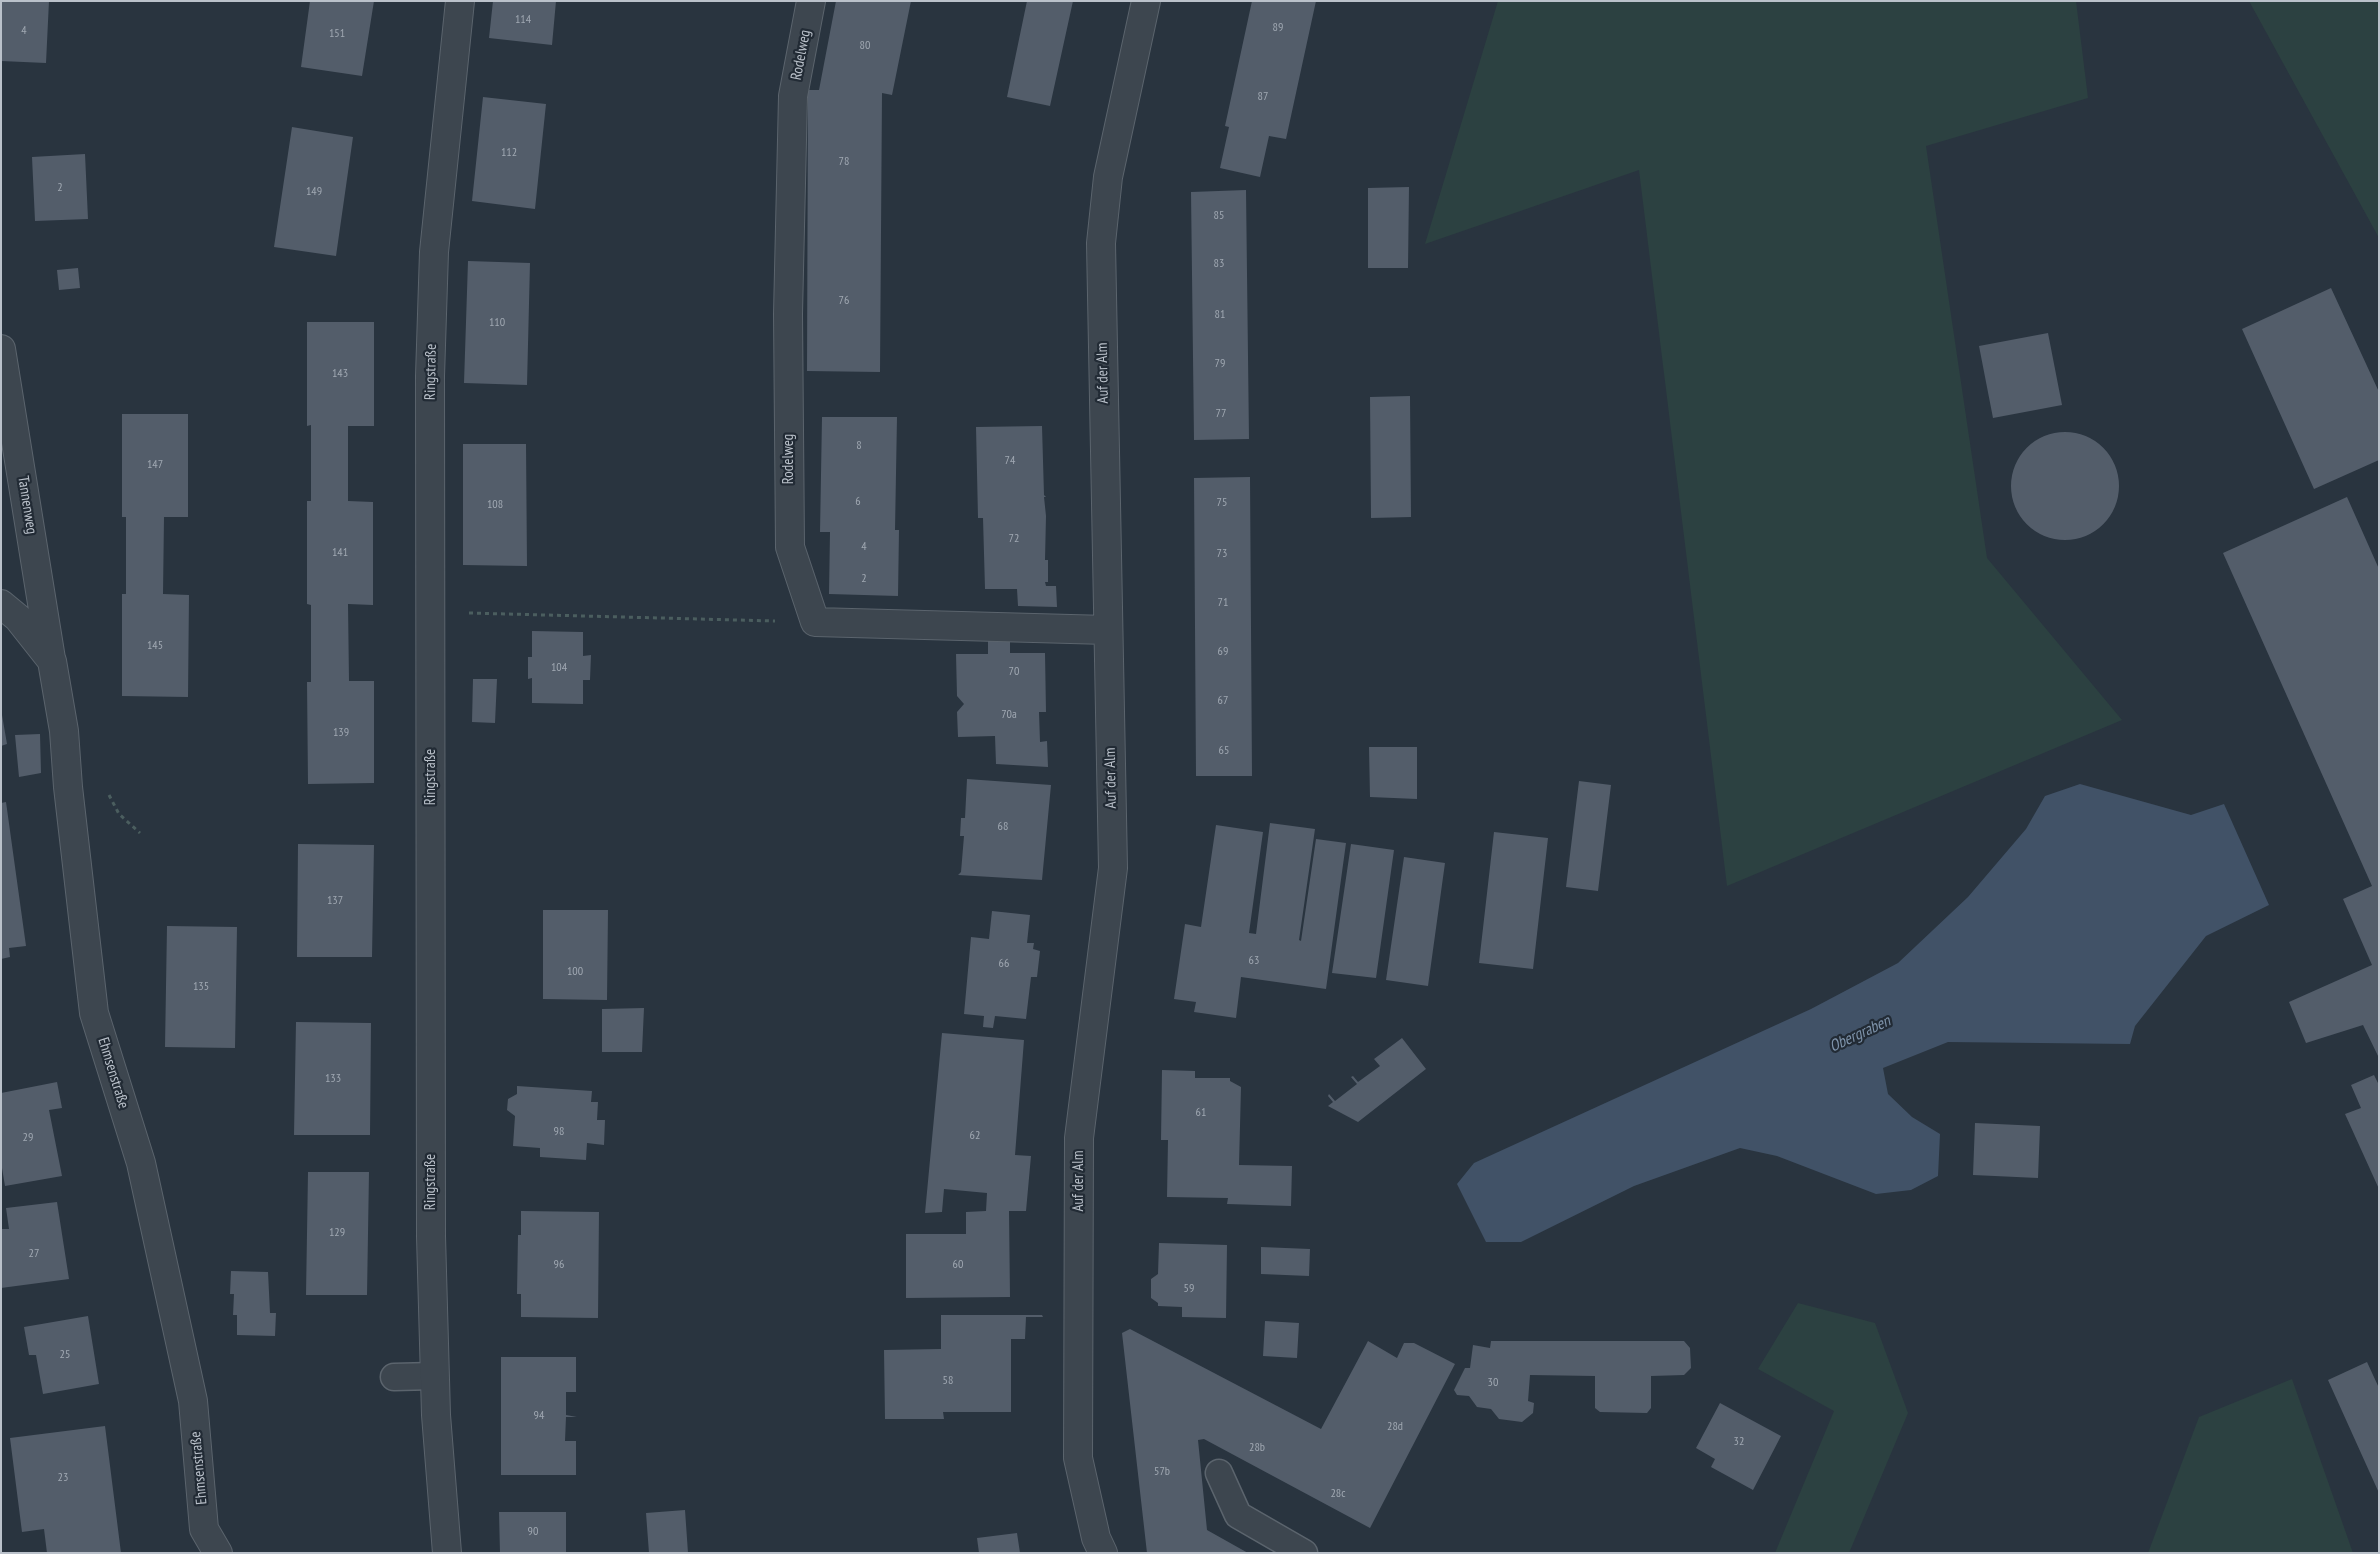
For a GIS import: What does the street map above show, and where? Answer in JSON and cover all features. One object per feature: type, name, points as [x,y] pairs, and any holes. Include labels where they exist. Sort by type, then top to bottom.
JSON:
[{"type":"street","name":"Ringstraße","points":[[447,1553],[434,1376],[431,1236],[430,376],[434,252],[460,1]]},
{"type":"street","name":"Rodelweg","points":[[811,1],[793,96],[788,314],[790,547],[815,622],[1107,630]]},
{"type":"street","name":"Auf der Alm","points":[[1103,1553],[1096,1538],[1078,1458],[1079,1138],[1113,868],[1101,243],[1108,177],[1146,1]]},
{"type":"street","name":"Tannenweg","points":[[1,349],[52,661]]},
{"type":"street","name":"Ehmsenstraße","points":[[1,604],[18,618],[52,661],[64,731],[68,786],[94,1013],[141,1163],[193,1401],[204,1529],[218,1553]]},
{"type":"lane","points":[[394,1377],[434,1376]]},
{"type":"lane","points":[[1219,1473],[1238,1516],[1304,1553]]},
{"type":"path","points":[[431,612],[728,619]]},
{"type":"green space","points":[[1498,1],[2076,1],[2088,98],[1926,146],[1987,558],[2122,720],[1727,886],[1639,170],[1425,244]]},
{"type":"green space","points":[[2249,1],[2379,1],[2379,238]]},
{"type":"green space","points":[[1798,1303],[1875,1323],[1908,1413],[1849,1553],[1775,1553],[1834,1411],[1758,1369]]},
{"type":"green space","points":[[2292,1379],[2353,1553],[2148,1553],[2199,1417]]},
{"type":"water","name":"Obergraben","points":[[2080,784],[2191,815],[2224,804],[2269,905],[2206,936],[2135,1026],[2130,1044],[1948,1042],[1883,1068],[1888,1094],[1912,1117],[1940,1134],[1938,1176],[1911,1190],[1876,1194],[1777,1156],[1740,1148],[1634,1186],[1521,1242],[1486,1242],[1457,1184],[1474,1163],[1811,1009],[1898,963],[1968,897],[2026,829],[2045,796]]},
{"type":"building","points":[[1,1],[49,1],[46,63],[1,61]]},
{"type":"building","points":[[310,1],[374,1],[362,76],[301,67]]},
{"type":"building","points":[[493,1],[556,1],[552,45],[489,38]]},
{"type":"building","points":[[836,1],[911,1],[892,95],[882,93],[880,372],[807,371],[808,90],[819,90]]},
{"type":"building","points":[[1027,1],[1073,1],[1050,106],[1007,97]]},
{"type":"building","points":[[1252,1],[1316,1],[1286,139],[1269,136],[1260,177],[1220,168],[1229,127],[1225,126]]},
{"type":"building","points":[[483,97],[546,104],[535,209],[472,201]]},
{"type":"building","points":[[292,127],[353,137],[336,256],[274,247]]},
{"type":"building","points":[[85,154],[88,219],[35,221],[32,157]]},
{"type":"building","points":[[1409,187],[1408,268],[1368,268],[1368,188]]},
{"type":"building","points":[[1246,190],[1249,439],[1194,440],[1191,192]]},
{"type":"building","points":[[468,261],[530,263],[527,385],[464,383]]},
{"type":"building","points":[[78,268],[80,288],[59,290],[57,270]]},
{"type":"building","points":[[2331,288],[2379,392],[2379,460],[2314,489],[2242,329]]},
{"type":"building","points":[[307,322],[374,322],[374,426],[348,426],[348,501],[373,502],[373,605],[348,604],[349,681],[374,681],[374,783],[308,784],[307,682],[311,682],[311,605],[307,604],[307,501],[311,501],[311,425],[307,426]]},
{"type":"building","points":[[2048,333],[2062,405],[1993,418],[1979,346]]},
{"type":"building","points":[[1410,396],[1411,517],[1371,518],[1370,397]]},
{"type":"building","points":[[122,414],[188,414],[188,517],[164,517],[163,594],[189,595],[188,697],[122,696],[122,594],[126,594],[126,517],[122,517]]},
{"type":"building","points":[[822,417],[897,417],[895,530],[899,530],[898,596],[829,594],[830,532],[820,532]]},
{"type":"building","points":[[1042,426],[1044,495],[1046,497],[1044,497],[1046,516],[1045,560],[1048,560],[1048,582],[1045,582],[1046,586],[1056,586],[1057,607],[1018,606],[1017,589],[985,589],[983,518],[978,518],[976,427]]},
{"type":"building","points":[[2065,432],[2086,436],[2103,448],[2115,465],[2119,486],[2115,507],[2103,524],[2086,536],[2065,540],[2044,536],[2027,524],[2015,507],[2011,486],[2015,465],[2027,448],[2044,436]]},
{"type":"building","points":[[463,444],[526,444],[527,566],[463,565]]},
{"type":"building","points":[[1250,477],[1252,776],[1196,776],[1194,478]]},
{"type":"building","points":[[2347,497],[2379,569],[2379,1058],[2363,1025],[2306,1043],[2289,1002],[2372,965],[2343,899],[2372,886],[2223,553]]},
{"type":"building","points":[[532,631],[583,632],[583,656],[591,655],[590,680],[583,680],[583,704],[532,703],[532,678],[528,679],[528,657],[532,657]]},
{"type":"building","points":[[1010,637],[1010,653],[1045,653],[1046,712],[1039,712],[1040,742],[1047,741],[1048,767],[996,764],[995,736],[958,737],[957,712],[964,704],[957,696],[956,654],[988,654],[988,638]]},
{"type":"building","points":[[473,679],[497,679],[495,723],[472,722]]},
{"type":"building","points":[[1,715],[7,744],[1,746]]},
{"type":"building","points":[[40,734],[41,773],[19,777],[15,735]]},
{"type":"building","points":[[1369,747],[1417,747],[1417,799],[1370,797]]},
{"type":"building","points":[[967,779],[1051,785],[1042,880],[958,875],[961,872],[964,836],[960,836],[961,818],[965,818]]},
{"type":"building","points":[[1579,781],[1611,785],[1598,891],[1566,887]]},
{"type":"building","points":[[6,802],[26,946],[9,948],[10,957],[1,959],[1,803]]},
{"type":"building","points":[[1270,823],[1315,829],[1299,940],[1301,941],[1316,839],[1346,843],[1326,989],[1241,977],[1236,1018],[1194,1012],[1196,1002],[1174,999],[1185,924],[1201,927],[1216,825],[1263,832],[1249,933],[1256,934]]},
{"type":"building","points":[[1494,832],[1548,838],[1533,969],[1479,963]]},
{"type":"building","points":[[298,844],[374,845],[372,957],[297,957]]},
{"type":"building","points":[[1351,844],[1394,850],[1376,978],[1332,973]]},
{"type":"building","points":[[1404,857],[1445,863],[1428,986],[1386,980]]},
{"type":"building","points":[[543,910],[608,910],[607,1000],[543,999]]},
{"type":"building","points":[[992,911],[1030,915],[1027,943],[1034,943],[1033,949],[1040,951],[1037,977],[1031,977],[1026,1019],[995,1016],[993,1028],[983,1027],[984,1016],[964,1014],[971,937],[989,939]]},
{"type":"building","points":[[167,926],[237,927],[235,1048],[165,1047]]},
{"type":"building","points":[[644,1008],[642,1052],[602,1052],[602,1009]]},
{"type":"building","points":[[296,1022],[371,1023],[370,1135],[294,1135]]},
{"type":"building","points":[[942,1033],[1024,1040],[1015,1155],[1031,1156],[1026,1211],[1009,1211],[1010,1297],[906,1298],[906,1234],[966,1234],[966,1212],[986,1211],[987,1193],[944,1189],[942,1212],[925,1213]]},
{"type":"building","points":[[1402,1038],[1426,1069],[1358,1122],[1328,1106],[1333,1102],[1328,1096],[1329,1094],[1335,1101],[1357,1084],[1351,1077],[1353,1076],[1358,1082],[1380,1066],[1374,1059]]},
{"type":"building","points":[[1162,1070],[1195,1071],[1195,1078],[1230,1078],[1230,1081],[1241,1087],[1239,1165],[1292,1166],[1291,1206],[1227,1204],[1228,1198],[1167,1197],[1168,1140],[1161,1140]]},
{"type":"building","points":[[2374,1075],[2379,1085],[2379,1189],[2345,1114],[2361,1108],[2351,1085]]},
{"type":"building","points":[[57,1082],[62,1108],[49,1110],[62,1176],[5,1186],[1,1162],[1,1093]]},
{"type":"building","points":[[517,1086],[592,1091],[591,1102],[598,1102],[597,1120],[605,1120],[604,1145],[587,1143],[586,1160],[540,1157],[540,1148],[513,1146],[515,1116],[507,1110],[508,1099],[517,1094]]},
{"type":"building","points":[[1975,1123],[2040,1126],[2038,1178],[1973,1175]]},
{"type":"building","points":[[308,1172],[369,1172],[367,1295],[306,1295]]},
{"type":"building","points":[[57,1202],[69,1279],[1,1288],[1,1229],[9,1229],[6,1208]]},
{"type":"building","points":[[521,1211],[599,1212],[598,1318],[521,1317],[521,1294],[517,1294],[518,1235],[521,1235]]},
{"type":"building","points":[[1159,1243],[1227,1245],[1226,1318],[1182,1317],[1182,1307],[1158,1306],[1158,1303],[1151,1298],[1151,1279],[1158,1274]]},
{"type":"building","points":[[1261,1247],[1310,1249],[1309,1276],[1261,1274]]},
{"type":"building","points":[[231,1271],[268,1272],[270,1313],[276,1313],[275,1336],[237,1335],[237,1315],[233,1315],[234,1294],[230,1294]]},
{"type":"building","points":[[941,1315],[1042,1315],[1043,1317],[1026,1317],[1025,1339],[1011,1339],[1011,1412],[943,1412],[944,1419],[885,1419],[884,1350],[941,1349]]},
{"type":"building","points":[[88,1316],[99,1384],[43,1394],[36,1355],[29,1355],[24,1327]]},
{"type":"building","points":[[1265,1321],[1299,1323],[1297,1358],[1263,1356]]},
{"type":"building","points":[[1130,1329],[1321,1429],[1368,1341],[1397,1358],[1404,1343],[1414,1343],[1455,1364],[1370,1528],[1204,1439],[1198,1440],[1207,1530],[1248,1553],[1147,1553],[1122,1333]]},
{"type":"building","points":[[1491,1341],[1684,1341],[1690,1348],[1691,1368],[1684,1375],[1651,1376],[1651,1408],[1647,1413],[1600,1412],[1595,1408],[1595,1376],[1530,1375],[1528,1401],[1534,1403],[1533,1413],[1522,1422],[1499,1419],[1491,1409],[1477,1407],[1469,1396],[1457,1395],[1454,1390],[1465,1368],[1470,1368],[1473,1345],[1490,1348]]},
{"type":"building","points":[[501,1357],[576,1357],[576,1392],[566,1392],[566,1415],[577,1417],[566,1417],[565,1441],[576,1441],[576,1475],[501,1475]]},
{"type":"building","points":[[2367,1362],[2379,1388],[2379,1493],[2328,1380]]},
{"type":"building","points":[[1720,1403],[1781,1436],[1753,1490],[1711,1467],[1715,1459],[1696,1448]]},
{"type":"building","points":[[105,1426],[121,1553],[47,1553],[44,1529],[22,1532],[10,1438]]},
{"type":"building","points":[[685,1510],[688,1553],[649,1553],[646,1513]]},
{"type":"building","points":[[499,1512],[566,1512],[566,1553],[500,1553]]},
{"type":"building","points":[[1017,1533],[1020,1553],[979,1553],[977,1538]]}]
